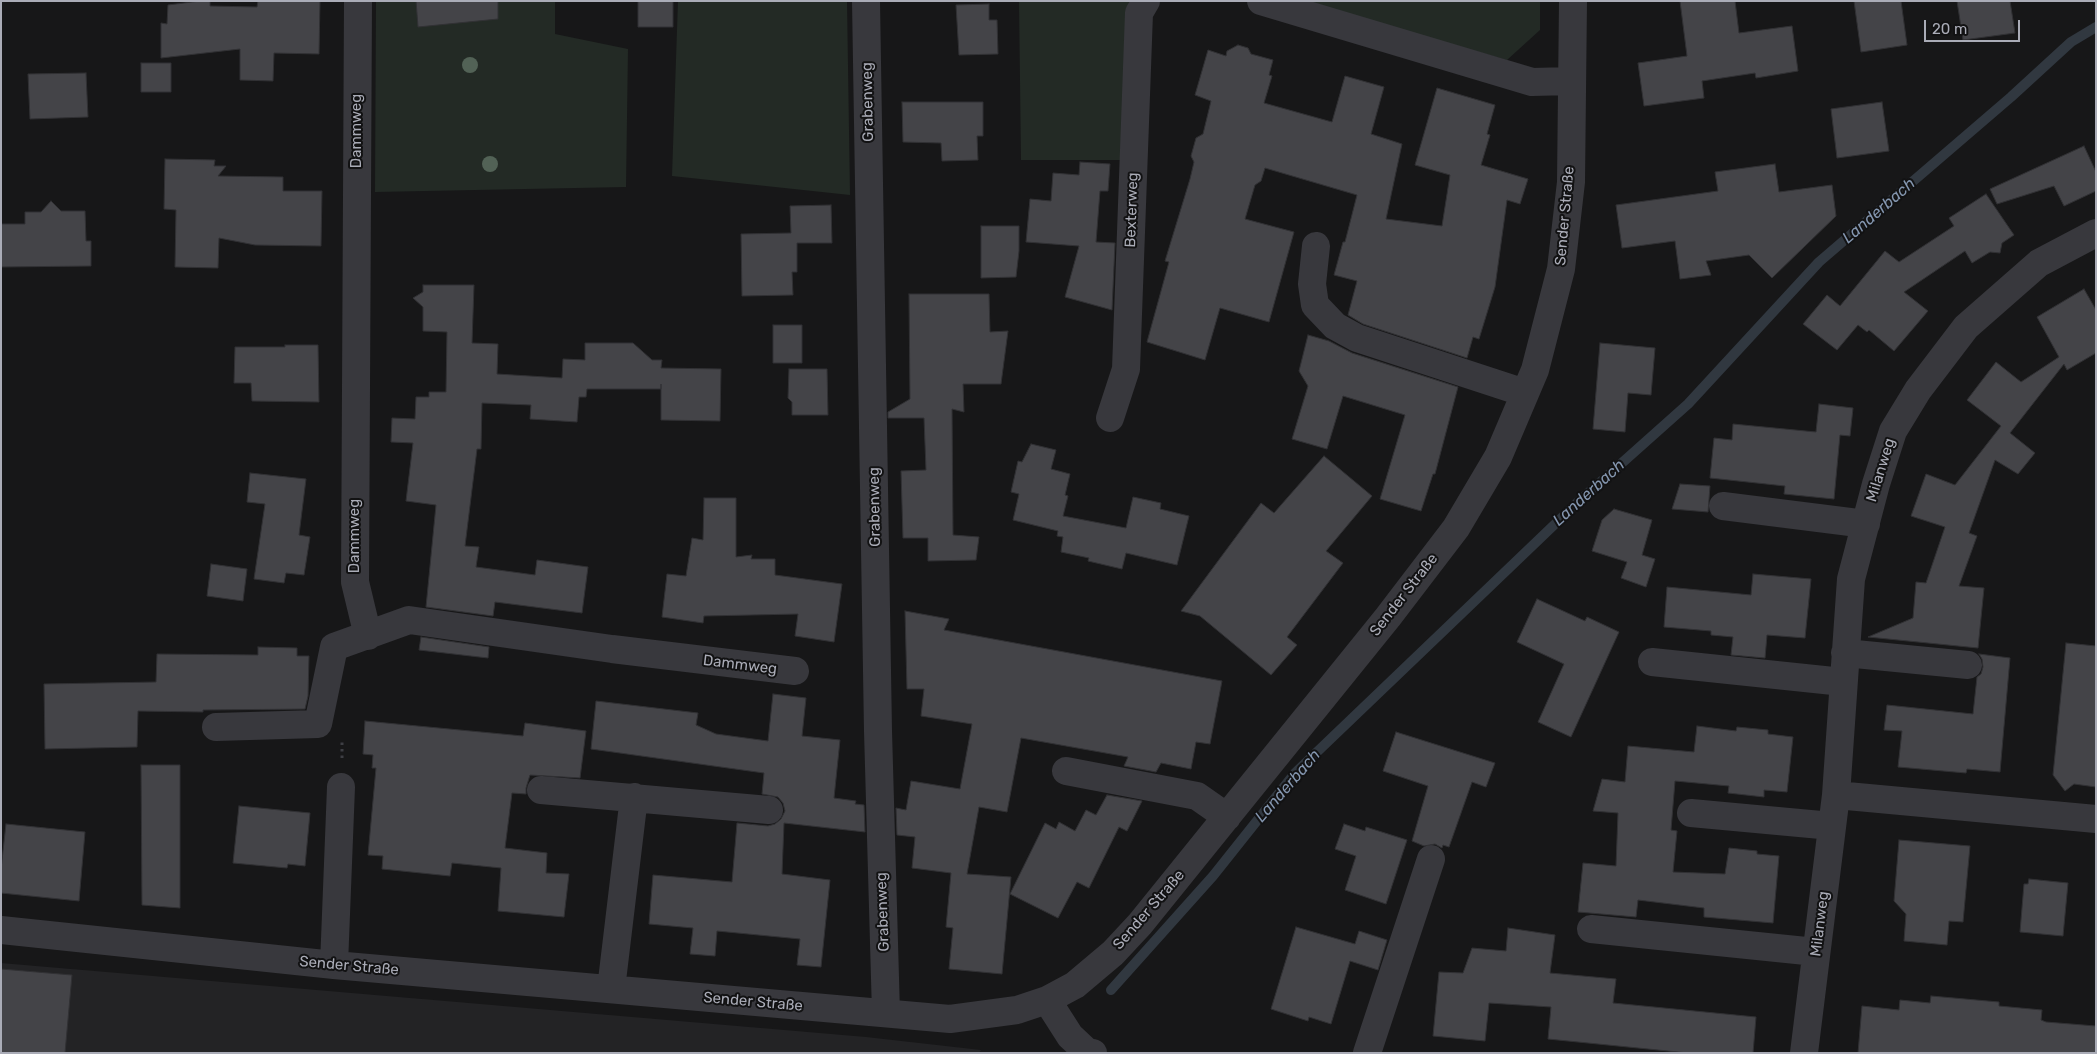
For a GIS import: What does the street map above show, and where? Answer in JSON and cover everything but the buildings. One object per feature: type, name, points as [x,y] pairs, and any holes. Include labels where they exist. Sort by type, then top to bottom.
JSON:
[{"type":"street","name":"Dammweg","points":[[358,1],[355,582],[368,636],[409,620],[612,649],[795,671]]},
{"type":"street","name":"Grabenweg","points":[[866,1],[878,730],[886,1013]]},
{"type":"street","name":"Bexterweg","points":[[1110,418],[1126,369],[1139,13],[1146,1]]},
{"type":"street","points":[[1261,1],[1532,82],[1571,81]]},
{"type":"street","name":"Sender Straße","points":[[1,930],[334,965],[950,1019],[1017,1010],[1048,1000],[1075,985],[1113,953],[1140,924],[1388,617],[1456,528],[1498,457],[1535,370],[1561,269],[1571,182],[1573,1]]},
{"type":"street","name":"Milanweg","points":[[1804,1053],[1836,795],[1851,579],[1893,431],[1918,390],[1966,327],[2039,263],[2096,233]]},
{"type":"street","points":[[1316,246],[1312,284],[1315,305],[1335,326],[1357,338],[1526,393]]},
{"type":"street","points":[[1724,506],[1866,524]]},
{"type":"street","points":[[216,727],[318,724],[334,647],[368,636]]},
{"type":"street","points":[[1845,653],[1968,665]]},
{"type":"street","points":[[1652,662],[1843,682]]},
{"type":"street","points":[[1066,771],[1196,796],[1227,817]]},
{"type":"street","points":[[334,965],[342,787]]},
{"type":"street","points":[[541,790],[769,810]]},
{"type":"street","points":[[1836,795],[2096,819]]},
{"type":"street","points":[[611,989],[634,797]]},
{"type":"street","points":[[1691,812],[1832,826]]},
{"type":"street","points":[[1367,1053],[1430,859]]},
{"type":"street","points":[[1590,929],[1816,952]]},
{"type":"street","points":[[1048,1000],[1070,1036],[1087,1052],[1093,1053]]},
{"type":"shaded area","points":[[376,1],[555,1],[555,34],[628,49],[626,187],[375,192]]},
{"type":"shaded area","points":[[678,1],[847,1],[850,195],[672,176]]},
{"type":"shaded area","points":[[1019,1],[1129,1],[1122,160],[1021,160]]},
{"type":"shaded area","points":[[1297,1],[1540,1],[1540,30],[1507,60]]},
{"type":"shaded area","points":[[1,963],[866,1037],[981,1050],[979,1053],[1,1053]]},
{"type":"waterway","name":"Landerbach","points":[[1111,990],[1213,876],[1295,773],[1577,503],[1688,404],[1819,262],[2011,97],[2071,42],[2096,27]]}]
